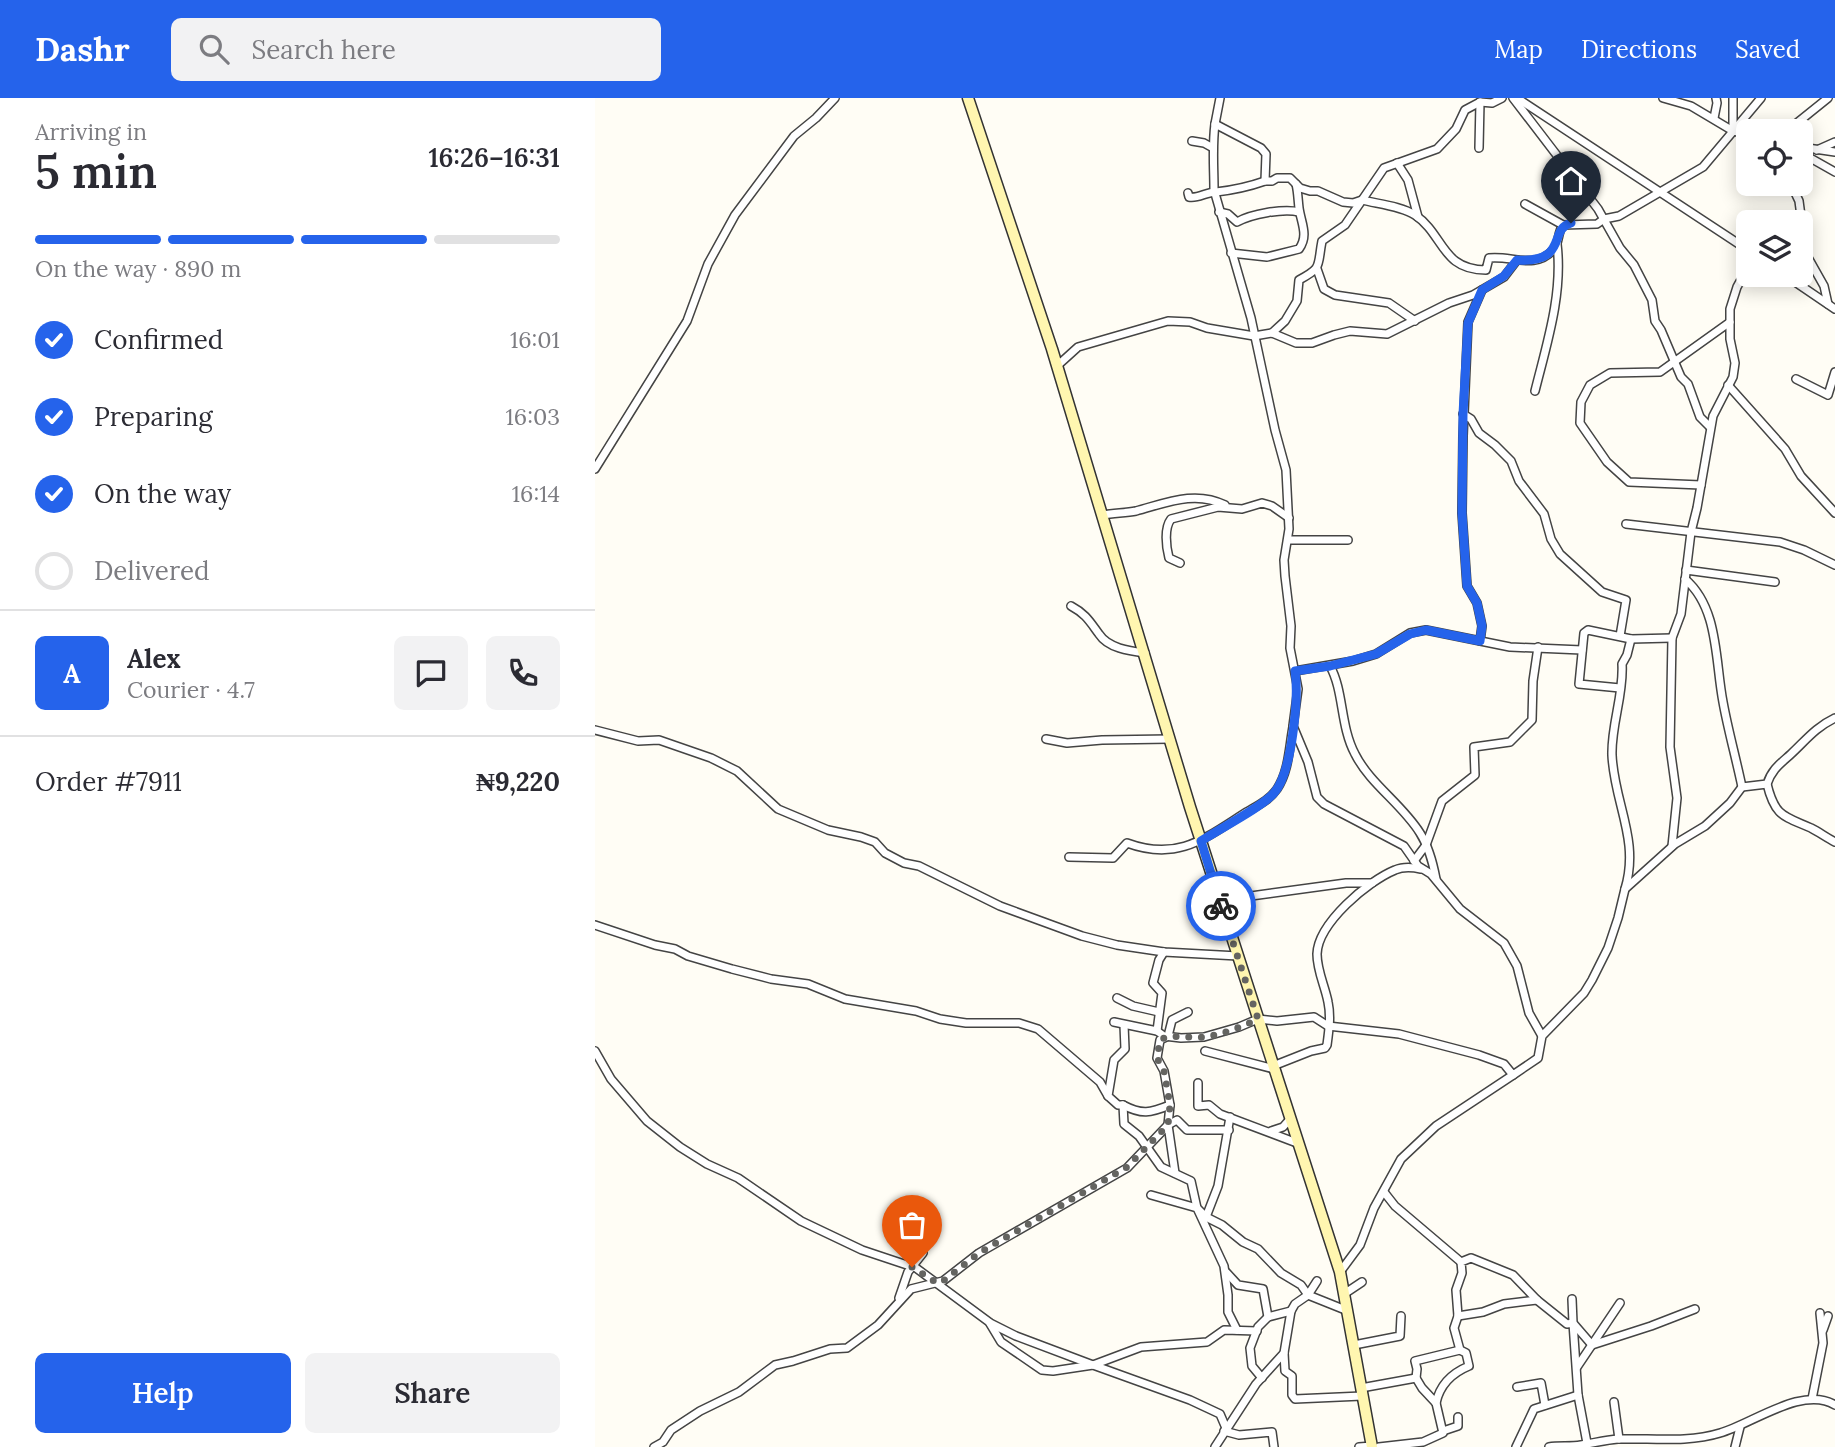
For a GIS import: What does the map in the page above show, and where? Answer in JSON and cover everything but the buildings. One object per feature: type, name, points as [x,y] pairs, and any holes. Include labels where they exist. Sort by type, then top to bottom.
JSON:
[{"type":"street","points":[[595,469],[687,321],[708,264],[735,215],[794,136],[835,98]]},
{"type":"street","points":[[968,98],[1057,366],[1201,841],[1340,1272],[1374,1447]]},
{"type":"street","points":[[1069,857],[1112,858],[1127,843],[1146,850],[1188,847],[1263,803],[1275,793],[1286,769],[1298,689],[1290,648],[1284,560],[1289,540],[1288,487],[1283,453],[1215,191],[1213,148],[1220,98]]},
{"type":"street","points":[[1415,321],[1389,303],[1335,295],[1324,289],[1317,269],[1322,241],[1345,225],[1384,168],[1437,149],[1456,130],[1465,110],[1480,102],[1492,103],[1502,98]]},
{"type":"street","points":[[1515,98],[1736,242]]},
{"type":"street","points":[[1515,98],[1604,219],[1649,293],[1655,321],[1681,377],[1688,384],[1700,417],[1710,427]]},
{"type":"street","points":[[1664,98],[1691,106],[1736,132]]},
{"type":"street","points":[[1714,118],[1716,98]]},
{"type":"street","points":[[1733,98],[1733,131]]},
{"type":"street","points":[[1525,204],[1563,225],[1597,224],[1604,219],[1619,216],[1703,167],[1761,98]]},
{"type":"street","points":[[1802,119],[1828,98]]},
{"type":"street","points":[[1479,148],[1480,102]]},
{"type":"street","points":[[1215,124],[1261,148],[1266,154],[1265,181]]},
{"type":"street","points":[[1192,141],[1213,148]]},
{"type":"street","points":[[1817,150],[1835,142]]},
{"type":"street","points":[[1813,149],[1835,152]]},
{"type":"street","points":[[1813,160],[1835,172]]},
{"type":"street","points":[[1397,163],[1408,180],[1419,218],[1454,260],[1471,270],[1486,270],[1489,258],[1535,261],[1553,251],[1557,243]]},
{"type":"street","points":[[1188,193],[1189,197],[1193,198],[1215,191],[1226,193],[1277,178],[1290,178],[1310,191],[1318,191],[1343,202],[1361,201],[1402,210],[1419,218]]},
{"type":"street","points":[[1231,253],[1267,257],[1299,249],[1304,236],[1296,184]]},
{"type":"street","points":[[1797,196],[1806,254],[1832,307]]},
{"type":"street","points":[[1219,212],[1228,214],[1237,222],[1258,213],[1289,210],[1299,212]]},
{"type":"street","points":[[1535,391],[1556,296],[1559,265],[1557,243],[1563,225]]},
{"type":"street","points":[[1272,333],[1296,343],[1312,343],[1350,331],[1387,334],[1482,290],[1504,276],[1517,260]]},
{"type":"street","points":[[1057,366],[1079,347],[1168,321],[1190,322],[1207,328],[1254,336],[1272,333],[1286,321],[1297,301],[1299,280],[1312,275],[1317,269]]},
{"type":"street","points":[[1672,847],[1677,798],[1670,747],[1672,638],[1681,614],[1691,532],[1710,427],[1733,377],[1735,363],[1730,339],[1730,309],[1737,287]]},
{"type":"street","points":[[1803,287],[1832,307]]},
{"type":"street","points":[[1480,641],[1482,626],[1477,603],[1467,586],[1462,513],[1463,414],[1468,323],[1482,290]]},
{"type":"street","points":[[1701,485],[1629,482],[1607,461],[1580,423],[1581,402],[1590,385],[1610,373],[1660,372],[1730,322]]},
{"type":"street","points":[[1796,379],[1828,395],[1835,372]]},
{"type":"street","points":[[1728,385],[1786,449],[1801,476],[1835,513]]},
{"type":"street","points":[[1463,414],[1471,419],[1479,433],[1511,461],[1519,481],[1544,514],[1551,539],[1560,554],[1602,592],[1626,600],[1620,636]]},
{"type":"street","points":[[1103,515],[1135,511],[1171,499],[1208,499],[1242,509],[1262,503],[1272,506],[1289,518]]},
{"type":"street","points":[[1180,563],[1169,558],[1166,527],[1171,519],[1206,509],[1229,507]]},
{"type":"street","points":[[1626,524],[1780,542],[1835,565]]},
{"type":"street","points":[[1289,540],[1348,540]]},
{"type":"street","points":[[1686,575],[1775,582]]},
{"type":"street","points":[[1686,575],[1697,589],[1716,644],[1721,693],[1742,787]]},
{"type":"street","points":[[1071,606],[1109,642],[1123,650],[1145,653]]},
{"type":"street","points":[[1295,671],[1330,666],[1376,654],[1410,634],[1426,630],[1510,647],[1582,650]]},
{"type":"street","points":[[1620,688],[1579,684],[1584,633],[1588,630],[1631,639],[1672,638]]},
{"type":"street","points":[[1340,1272],[1360,1245],[1374,1208],[1401,1159],[1436,1126],[1538,1058],[1542,1036],[1584,993],[1608,948],[1629,875],[1630,839],[1612,752],[1622,664],[1631,639]]},
{"type":"street","points":[[1415,861],[1426,845],[1442,801],[1475,775],[1474,747],[1510,742],[1532,720],[1538,648]]},
{"type":"street","points":[[1330,666],[1338,688],[1343,722],[1355,754],[1420,832],[1432,859],[1436,879]]},
{"type":"street","points":[[1835,718],[1809,735],[1790,755],[1779,762],[1770,774],[1767,784],[1771,800],[1787,818],[1835,842]]},
{"type":"street","points":[[1293,726],[1308,762],[1317,797],[1324,804],[1404,846],[1460,909],[1504,943],[1517,966],[1529,1013],[1542,1036]]},
{"type":"street","points":[[595,730],[638,741],[659,740],[711,758],[737,771],[778,809],[828,830],[874,842],[885,853],[904,863],[919,866],[1000,906],[1082,936],[1117,945],[1164,952],[1238,956]]},
{"type":"street","points":[[1046,739],[1067,743],[1170,739]]},
{"type":"street","points":[[1625,890],[1672,847],[1705,826],[1730,803],[1742,787],[1767,784]]},
{"type":"street","points":[[1205,1051],[1274,1067],[1325,1048],[1329,1026],[1328,999],[1319,970],[1317,952],[1332,921],[1372,883],[1397,869],[1410,867],[1424,870]]},
{"type":"street","points":[[1222,907],[1251,896],[1346,883],[1372,883]]},
{"type":"street","points":[[595,925],[740,972],[808,984],[845,999],[916,1011],[940,1019],[985,1024],[1019,1023],[1038,1029],[1100,1082],[1108,1096],[1118,1105],[1139,1113],[1170,1105]]},
{"type":"street","points":[[1157,1031],[1162,993],[1153,984],[1159,960],[1164,952]]},
{"type":"street","points":[[1117,999],[1159,1012]]},
{"type":"street","points":[[1175,1173],[1168,1125],[1170,1105],[1164,1071],[1157,1058],[1160,1040],[1168,1036],[1172,1020],[1188,1012]]},
{"type":"street","points":[[1114,1022],[1168,1036],[1204,1037],[1258,1019],[1277,1021],[1314,1017],[1329,1026],[1399,1034],[1479,1055],[1504,1064],[1513,1075]]},
{"type":"street","points":[[1108,1096],[1114,1060],[1125,1049],[1124,1025]]},
{"type":"street","points":[[595,1051],[611,1079],[647,1121],[680,1147],[707,1164],[738,1178],[801,1221],[862,1250],[912,1267],[989,1322],[1016,1336],[1190,1400],[1220,1414],[1225,1430]]},
{"type":"street","points":[[1198,1083],[1198,1106],[1209,1105],[1230,1117],[1297,1143]]},
{"type":"street","points":[[1123,1105],[1124,1124],[1146,1146],[1161,1167],[1191,1181],[1198,1208],[1225,1272],[1227,1312],[1237,1329]]},
{"type":"street","points":[[1206,1217],[1219,1186],[1230,1117]]},
{"type":"street","points":[[1271,1132],[1283,1128],[1291,1118]]},
{"type":"street","points":[[654,1447],[663,1442],[671,1430],[700,1411],[739,1392],[775,1365],[830,1349],[847,1348],[878,1325],[911,1289],[937,1283],[960,1270],[979,1253],[1127,1167],[1168,1125],[1177,1120],[1187,1130],[1229,1130]]},
{"type":"street","points":[[1384,1192],[1395,1206],[1461,1262],[1462,1273],[1456,1290],[1458,1316],[1454,1328],[1460,1350]]},
{"type":"street","points":[[1151,1195],[1198,1208],[1206,1217],[1266,1255],[1308,1295],[1348,1311]]},
{"type":"street","points":[[898,1302],[908,1272],[923,1253]]},
{"type":"street","points":[[1461,1262],[1471,1258],[1513,1275],[1537,1300],[1567,1324],[1573,1323]]},
{"type":"street","points":[[1225,1272],[1238,1285],[1263,1290],[1268,1317]]},
{"type":"street","points":[[1317,1281],[1308,1295],[1295,1304],[1291,1311],[1284,1353],[1285,1371],[1292,1376],[1292,1395],[1295,1399],[1362,1392],[1416,1378]]},
{"type":"street","points":[[1344,1294],[1362,1282]]},
{"type":"street","points":[[1572,1299],[1584,1445]]},
{"type":"street","points":[[1458,1316],[1483,1312],[1504,1304],[1537,1300]]},
{"type":"street","points":[[1576,1367],[1620,1303]]},
{"type":"street","points":[[1593,1345],[1695,1309]]},
{"type":"street","points":[[1262,1378],[1252,1366],[1250,1348],[1257,1331],[1268,1317],[1291,1311]]},
{"type":"street","points":[[1812,1399],[1819,1365],[1824,1315]]},
{"type":"street","points":[[1354,1345],[1400,1336],[1401,1316]]},
{"type":"street","points":[[989,1322],[1001,1342],[1042,1370],[1053,1371],[1093,1365],[1141,1347],[1207,1342],[1224,1330],[1257,1331]]},
{"type":"street","points":[[1573,1323],[1593,1345]]},
{"type":"street","points":[[1436,1403],[1440,1389],[1450,1376],[1469,1366],[1467,1353],[1460,1350],[1415,1361],[1416,1378],[1436,1403],[1443,1431]]},
{"type":"street","points":[[1215,1447],[1262,1378],[1284,1353]]},
{"type":"street","points":[[1517,1387],[1541,1383],[1545,1405]]},
{"type":"street","points":[[1516,1447],[1534,1409],[1578,1395]]},
{"type":"street","points":[[1549,1447],[1619,1439],[1699,1437],[1740,1427],[1762,1414],[1812,1399],[1834,1402]]},
{"type":"street","points":[[1614,1402],[1619,1439]]},
{"type":"street","points":[[1359,1447],[1424,1445],[1439,1437],[1443,1431],[1458,1426],[1458,1417]]},
{"type":"street","points":[[1735,1447],[1740,1427]]},
{"type":"street","points":[[1225,1430],[1239,1435],[1272,1432],[1274,1447]]},
{"type":"way so far","points":[[912,1267],[937,1283],[943,1281],[979,1253],[1127,1167],[1168,1125],[1170,1105],[1164,1071],[1157,1058],[1160,1040],[1168,1036],[1204,1037],[1258,1019],[1221,906]]},
{"type":"route","points":[[1221,906],[1201,841],[1275,793],[1286,769],[1298,689],[1295,671],[1330,666],[1376,654],[1410,634],[1426,630],[1480,641],[1482,626],[1477,603],[1467,586],[1462,513],[1462,436],[1468,323],[1482,290],[1504,276],[1517,260],[1535,261],[1553,251],[1559,231],[1563,225],[1571,223]]}]
